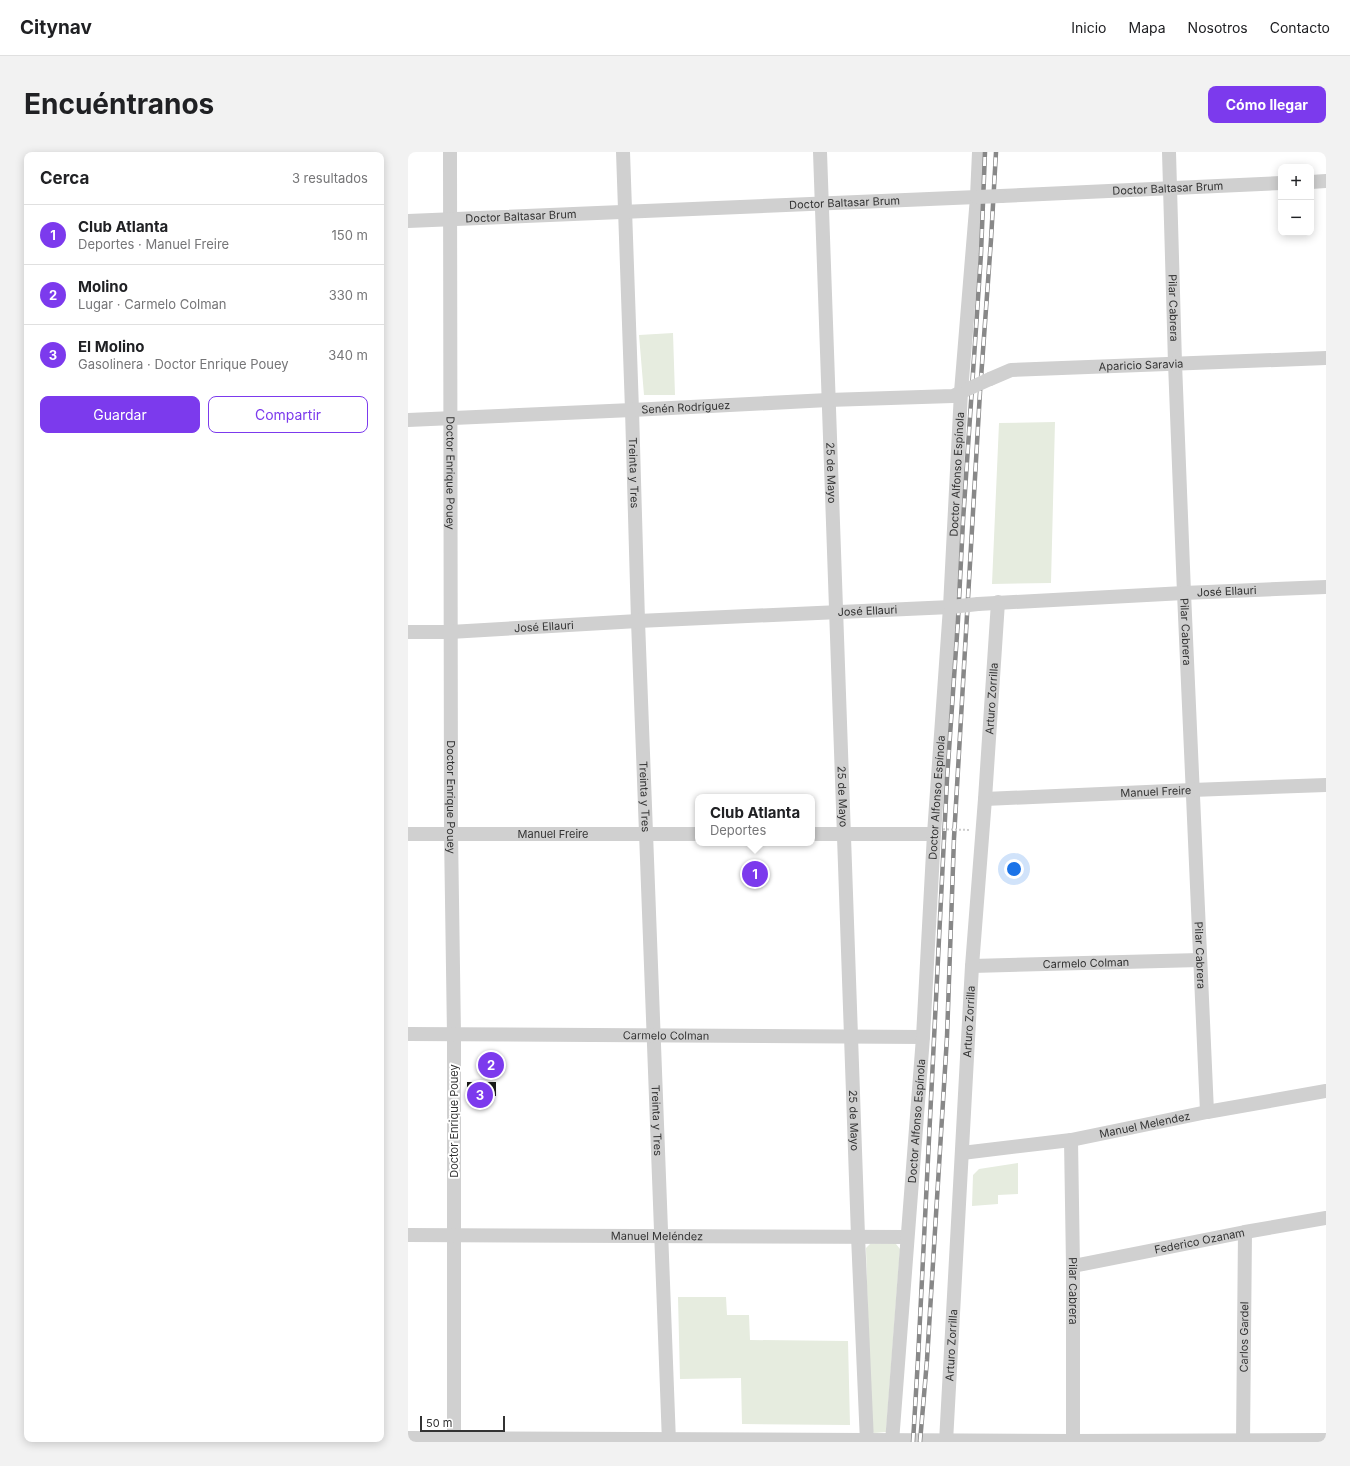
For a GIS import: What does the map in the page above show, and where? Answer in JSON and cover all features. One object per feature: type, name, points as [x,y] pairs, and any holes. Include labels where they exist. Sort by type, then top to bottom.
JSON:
[{"type":"street","name":"Doctor Enrique Pouey","points":[[450,152],[450,632],[454,1035],[454,1440]]},
{"type":"street","name":"Treinta y Tres","points":[[623,152],[638,621],[669,1440]]},
{"type":"street","name":"25 de Mayo","points":[[820,152],[858,1236],[867,1441]]},
{"type":"street","name":"Doctor Alfonso Espínola","points":[[892,1441],[923,1037],[979,152]]},
{"type":"street","name":"Pilar Cabrera","points":[[1169,152],[1184,593],[1207,1112]]},
{"type":"street","points":[[1314,182],[1326,181]]},
{"type":"street","name":"Doctor Baltasar Brum","points":[[408,221],[1278,183]]},
{"type":"street","name":"Aparicio Saravia","points":[[965,391],[1011,370],[1326,358]]},
{"type":"street","name":"Senén Rodríguez","points":[[408,420],[828,400],[953,396],[965,391]]},
{"type":"street","name":"José Ellauri","points":[[408,632],[450,632],[638,621],[951,607],[998,602],[1326,587]]},
{"type":"street","name":"Arturo Zorrilla","points":[[946,1441],[972,966],[998,602]]},
{"type":"street","name":"Manuel Freire","points":[[985,800],[1326,785]]},
{"type":"street","points":[[815,834],[935,832]]},
{"type":"street","name":"Manuel Freire","points":[[408,834],[695,834]]},
{"type":"street","name":"Carmelo Colman","points":[[972,966],[1200,960]]},
{"type":"street","name":"Carmelo Colman","points":[[408,1034],[923,1037]]},
{"type":"street","name":"Manuel Melendez","points":[[962,1153],[1071,1140],[1207,1112],[1326,1091]]},
{"type":"street","name":"Pilar Cabrera","points":[[1071,1140],[1073,1442]]},
{"type":"street","name":"Federico Ozanam","points":[[1073,1266],[1245,1232],[1326,1218]]},
{"type":"street","name":"Carlos Gardel","points":[[1243,1441],[1245,1232]]},
{"type":"street","name":"Manuel Meléndez","points":[[408,1235],[907,1237]]},
{"type":"street","points":[[408,1438],[454,1440],[1073,1442],[1326,1440]]},
{"type":"path","points":[[935,832],[970,830]]},
{"type":"shaded area","points":[[673,333],[675,395],[644,395],[639,335]]},
{"type":"shaded area","points":[[1055,422],[1051,583],[992,584],[999,423]]},
{"type":"shaded area","points":[[1018,1163],[1018,1194],[998,1195],[998,1204],[972,1206],[973,1175],[979,1169]]},
{"type":"shaded area","points":[[870,1244],[896,1244],[900,1249],[886,1432],[874,1433],[871,1430],[866,1248]]},
{"type":"shaded area","points":[[678,1297],[726,1297],[727,1315],[749,1315],[750,1340],[848,1341],[850,1425],[742,1424],[741,1378],[680,1379]]},
{"type":"building","points":[[467,1082],[496,1082],[496,1096],[467,1097]]},
{"type":"railway","points":[[913,1442],[947,779],[981,254],[985,152]]},
{"type":"railway","points":[[920,1442],[927,1360],[947,1037],[954,838],[980,392],[996,152]]},
{"type":"place","name":"Club Atlanta","points":[[755,874]]},
{"type":"place","name":"Molino","points":[[491,1065]]},
{"type":"place","name":"El Molino","points":[[480,1095]]}]
